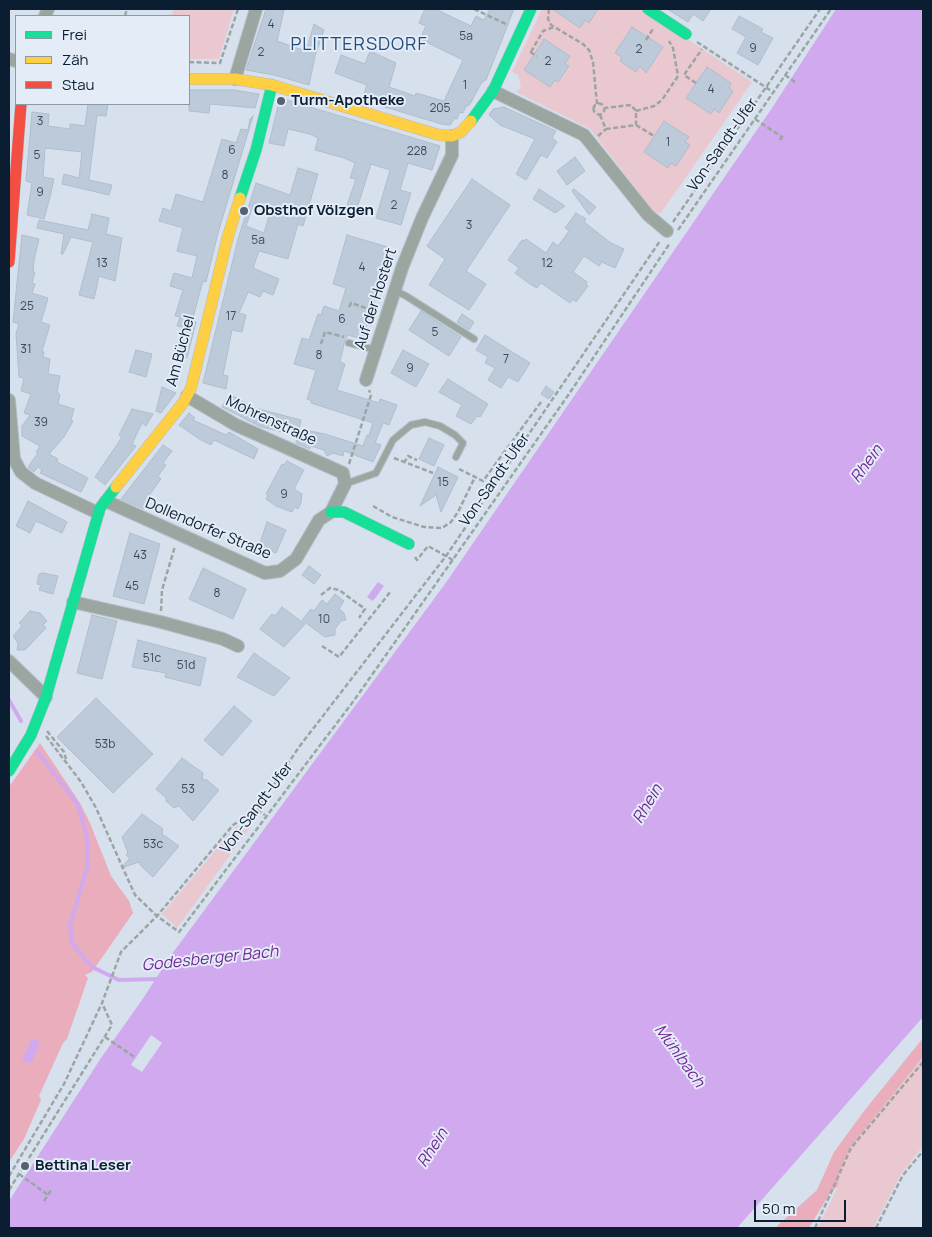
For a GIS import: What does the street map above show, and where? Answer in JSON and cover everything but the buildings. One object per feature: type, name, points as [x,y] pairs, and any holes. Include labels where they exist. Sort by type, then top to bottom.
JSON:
[{"type":"street","points":[[235,79],[256,9]]},
{"type":"street","points":[[190,79],[235,79],[272,85],[431,133],[452,136],[468,126],[494,91],[531,9]]},
{"type":"street","points":[[648,9],[686,34]]},
{"type":"street","name":"Am Büchel","points":[[9,771],[37,721],[46,696],[98,513],[186,396],[194,379],[228,236],[256,150],[272,85]]},
{"type":"street","points":[[494,91],[584,135],[648,215],[667,231]]},
{"type":"street","points":[[9,262],[21,105]]},
{"type":"street","name":"Auf der Hostert","points":[[366,380],[394,290],[422,218],[452,154],[452,136]]},
{"type":"street","name":"Mohrenstraße","points":[[186,396],[236,425],[344,478]]},
{"type":"street","points":[[9,400],[14,459],[21,472],[35,483],[98,513]]},
{"type":"street","name":"Dollendorfer Straße","points":[[106,501],[259,571],[275,573],[293,563],[319,520],[331,512],[344,478]]},
{"type":"street","points":[[331,512],[344,512],[409,544]]},
{"type":"street","points":[[73,602],[161,622],[223,639],[238,646]]},
{"type":"street","points":[[9,661],[46,696]]},
{"type":"lane","points":[[394,290],[474,339]]},
{"type":"lane","points":[[348,343],[376,350]]},
{"type":"lane","points":[[344,478],[376,473],[392,440],[411,425],[425,422],[440,426],[455,435],[462,443],[456,457]]},
{"type":"path","points":[[190,62],[220,63],[238,9]]},
{"type":"path","points":[[474,9],[521,31]]},
{"type":"path","points":[[549,9],[548,19],[554,27],[583,44],[589,50],[597,104],[594,111],[600,115],[606,129]]},
{"type":"path","name":"Von-Sandt-Ufer","points":[[9,1176],[64,1084],[102,1003],[121,952],[157,916],[232,825],[257,810],[299,747],[446,556],[820,9]]},
{"type":"path","name":"Von-Sandt-Ufer","points":[[157,916],[178,932],[355,699],[569,394],[831,9]]},
{"type":"path","points":[[655,25],[660,30]]},
{"type":"path","points":[[531,52],[543,31],[554,27]]},
{"type":"path","points":[[686,34],[773,92]]},
{"type":"path","points":[[636,111],[654,106],[662,100],[678,76],[673,48],[666,35]]},
{"type":"path","points":[[524,48],[537,56]]},
{"type":"path","points":[[684,75],[702,49]]},
{"type":"path","points":[[678,76],[684,75],[696,83]]},
{"type":"path","points":[[785,75],[795,82]]},
{"type":"path","points":[[597,104],[604,108],[626,104],[636,111]]},
{"type":"path","points":[[600,115],[604,108]]},
{"type":"path","points":[[636,111],[636,125]]},
{"type":"path","points":[[755,119],[782,137]]},
{"type":"path","points":[[597,137],[606,129],[636,125],[654,136]]},
{"type":"path","points":[[349,307],[351,303],[386,315]]},
{"type":"path","points":[[344,478],[371,395],[366,380]]},
{"type":"path","points":[[459,470],[483,481],[541,402]]},
{"type":"path","points":[[386,454],[413,467],[414,465],[433,473]]},
{"type":"path","points":[[404,463],[408,456],[417,460]]},
{"type":"path","points":[[373,506],[392,517],[435,529],[442,528],[451,522],[458,512],[475,477]]},
{"type":"path","points":[[161,622],[162,590],[178,535]]},
{"type":"path","points":[[428,546],[453,560]]},
{"type":"path","points":[[321,595],[330,588],[339,590],[365,609],[359,618]]},
{"type":"path","points":[[322,646],[338,657],[391,591]]},
{"type":"path","points":[[37,721],[64,752],[66,761],[96,808],[128,882],[136,895],[157,916]]},
{"type":"path","points":[[257,810],[265,815]]},
{"type":"path","points":[[9,1190],[112,1025],[102,1003]]},
{"type":"path","points":[[105,1037],[136,1058]]},
{"type":"path","points":[[817,1227],[851,1148],[923,1062]]},
{"type":"path","points":[[876,1228],[903,1176],[923,1150]]},
{"type":"path","points":[[19,1174],[48,1195]]},
{"type":"path","points":[[44,1201],[52,1189]]},
{"type":"shaded area","points":[[174,9],[234,9],[219,59],[190,59],[190,15],[171,15]]},
{"type":"shaded area","points":[[542,9],[642,9],[752,82],[661,213],[655,213],[590,129],[516,92],[521,87],[518,75],[512,72]]},
{"type":"shaded area","points":[[40,743],[80,803],[111,876],[129,901],[133,913],[92,972],[85,975],[88,978],[67,1039],[63,1043],[39,1096],[41,1100],[24,1139],[9,1162],[9,787]]},
{"type":"shaded area","points":[[248,821],[252,825],[177,928],[162,914],[236,827]]},
{"type":"shaded area","points":[[923,1038],[923,1057],[850,1148],[839,1172],[838,1186],[830,1193],[809,1228],[778,1228],[777,1226],[817,1190],[834,1152],[864,1111]]},
{"type":"shaded area","points":[[923,1057],[923,1146],[901,1174],[873,1228],[818,1228],[838,1186],[839,1172],[850,1148]]},
{"type":"water","points":[[836,9],[923,9],[923,1017],[737,1228],[9,1228],[9,1201],[101,1058],[172,954],[445,584],[772,108]]},
{"type":"water","points":[[378,582],[384,586],[373,601],[367,597]]},
{"type":"water","points":[[31,1040],[37,1040],[40,1044],[31,1064],[22,1060]]},
{"type":"pier","points":[[151,1035],[162,1043],[142,1072],[131,1065]]},
{"type":"waterway","name":"Godesberger Bach","points":[[9,700],[21,721]]},
{"type":"waterway","name":"Godesberger Bach","points":[[37,751],[78,805],[87,837],[88,864],[70,926],[72,943],[92,967],[119,980],[158,979]]},
{"type":"traffic: fast","points":[[471,121],[493,91],[531,9]]},
{"type":"traffic: fast","points":[[648,9],[686,34]]},
{"type":"traffic: fast","points":[[240,198],[256,150],[272,85]]},
{"type":"traffic: fast","points":[[9,771],[31,735],[46,697],[100,508],[116,487]]},
{"type":"traffic: fast","points":[[331,512],[344,512],[409,544]]},
{"type":"traffic: slow","points":[[190,79],[235,79],[272,85],[439,135],[452,136],[461,132],[471,121]]},
{"type":"traffic: slow","points":[[116,487],[183,403],[191,388],[228,236],[240,198]]},
{"type":"traffic: jam","points":[[9,262],[21,105]]},
{"type":"place","name":"Turm-Apotheke","points":[[281,101]]},
{"type":"place","name":"Obsthof Völzgen","points":[[244,211]]},
{"type":"place","name":"Bettina Leser","points":[[25,1166]]},
{"type":"district","name":"PLITTERSDORF","points":[[359,45]]},
{"type":"water label","name":"Rhein","points":[[867,464]]},
{"type":"water label","name":"Rhein","points":[[648,804]]},
{"type":"water label","name":"Mühlbach","points":[[679,1056]]},
{"type":"water label","name":"Rhein","points":[[433,1148]]}]
